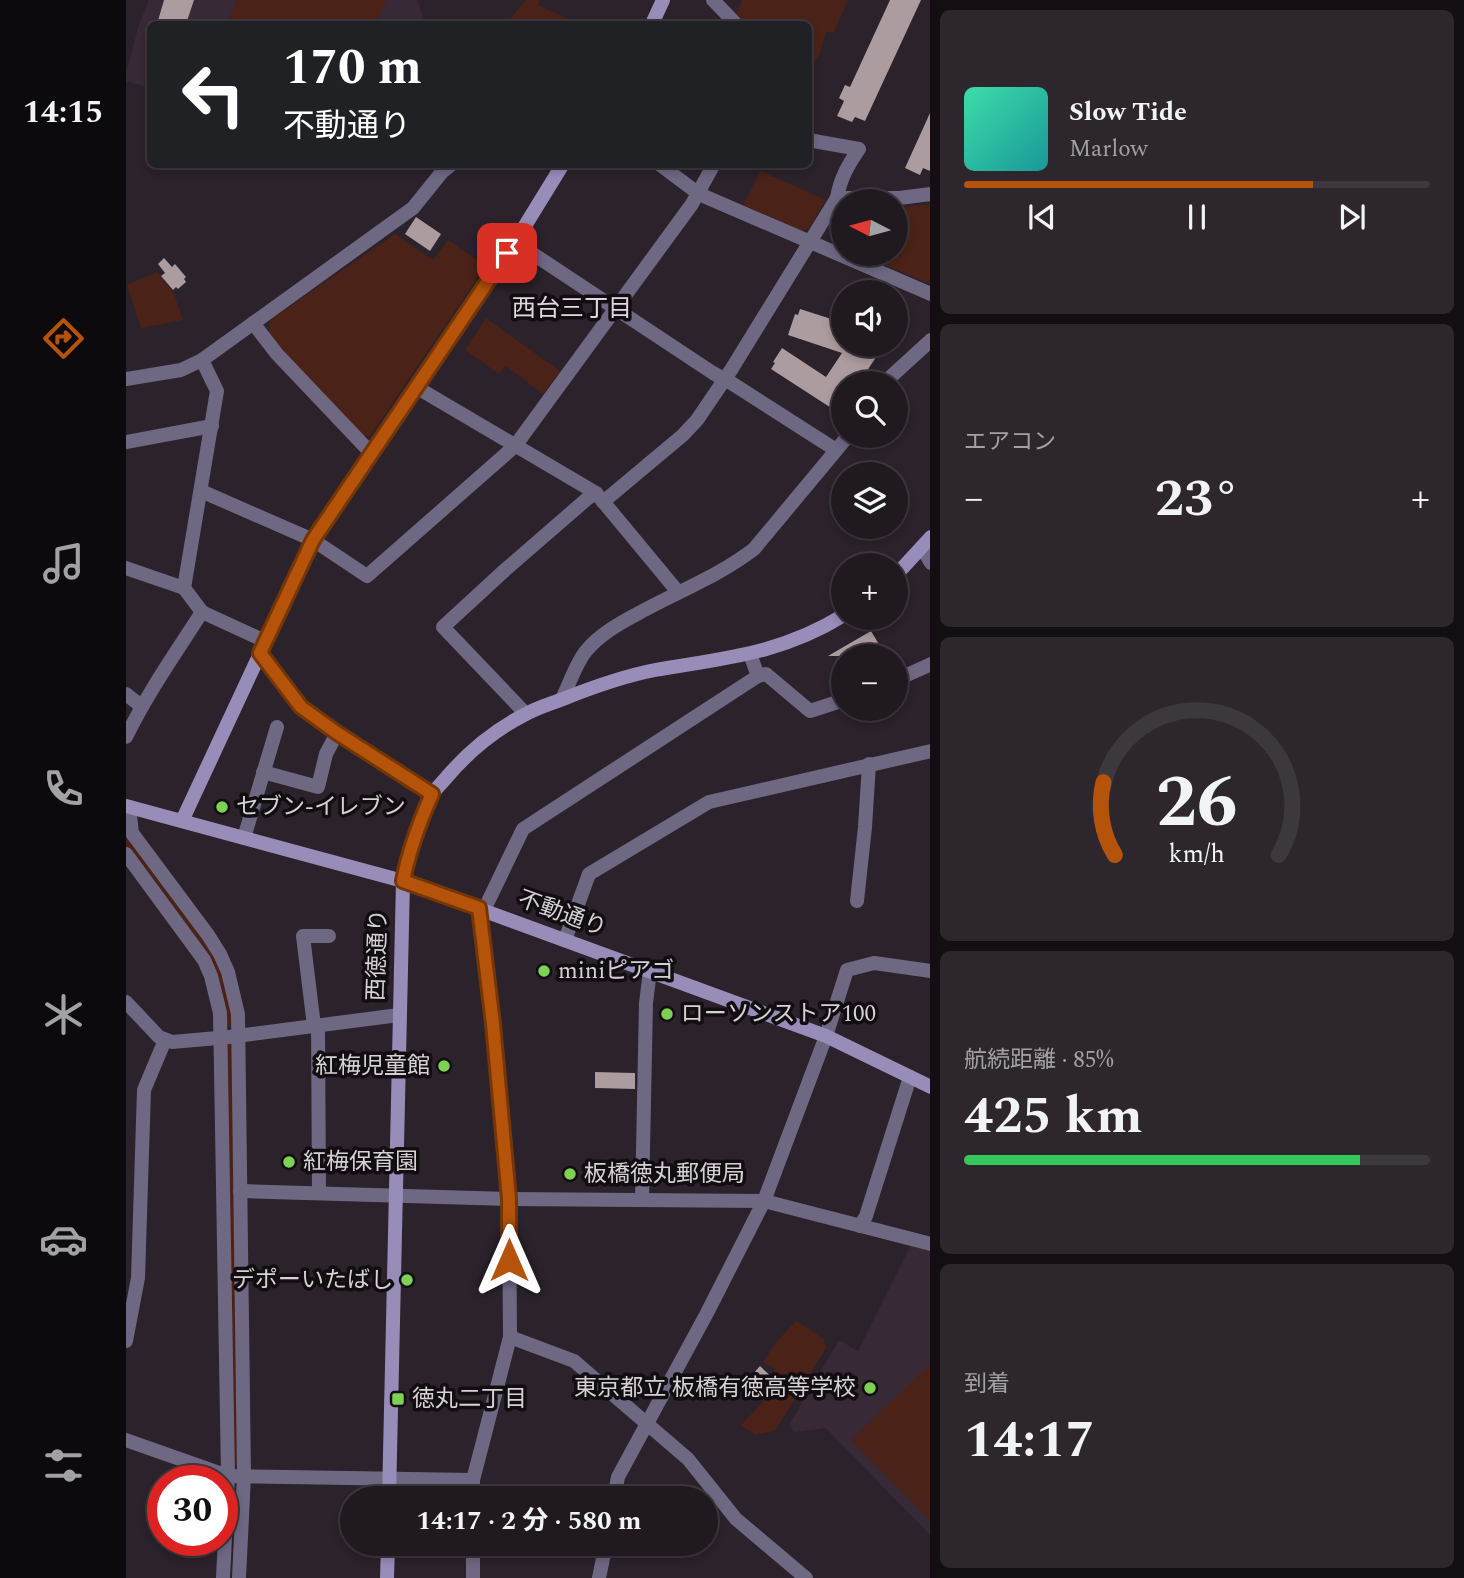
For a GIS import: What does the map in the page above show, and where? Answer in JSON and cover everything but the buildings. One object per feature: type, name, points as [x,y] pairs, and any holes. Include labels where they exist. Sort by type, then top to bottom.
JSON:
[{"type":"street","points":[[653,21],[663,0]]},
{"type":"street","points":[[713,0],[733,21]]},
{"type":"street","points":[[812,141],[859,149],[848,165],[838,189]]},
{"type":"street","points":[[126,379],[181,370],[202,360],[413,208],[448,168]]},
{"type":"street","points":[[182,821],[313,540],[515,242],[561,168]]},
{"type":"street","points":[[664,168],[699,194],[930,294]]},
{"type":"street","points":[[201,491],[313,540],[368,576],[515,446],[699,194],[712,168]]},
{"type":"street","points":[[908,197],[930,194]]},
{"type":"street","points":[[526,713],[443,627],[587,498],[600,497],[686,433],[724,379],[831,208]]},
{"type":"street","points":[[515,242],[836,450],[754,549],[735,564],[618,624],[600,637],[584,653],[562,699]]},
{"type":"street","points":[[253,323],[276,354],[371,453]]},
{"type":"street","points":[[897,371],[930,341]]},
{"type":"street","points":[[184,589],[217,391],[202,360]]},
{"type":"street","points":[[416,387],[600,497],[678,592]]},
{"type":"street","points":[[126,442],[212,426]]},
{"type":"street","points":[[926,543],[930,563]]},
{"type":"street","points":[[908,562],[926,543]]},
{"type":"street","points":[[126,568],[184,589],[202,612],[262,647],[301,707],[432,794]]},
{"type":"street","points":[[126,737],[141,706],[202,612]]},
{"type":"street","name":"西徳通り","points":[[389,1486],[403,881],[414,837],[432,794],[474,748],[526,713],[584,690],[631,676],[750,654],[796,639],[831,622]]},
{"type":"street","points":[[750,654],[758,676]]},
{"type":"street","points":[[908,675],[930,664]]},
{"type":"street","points":[[473,1486],[510,1336],[509,1199],[482,909],[523,830],[758,676],[766,674],[810,711],[831,704]]},
{"type":"street","points":[[126,694],[141,706]]},
{"type":"street","points":[[244,838],[277,727]]},
{"type":"street","points":[[263,772],[318,787],[326,754],[337,733]]},
{"type":"street","points":[[565,940],[589,874],[709,802],[930,751]]},
{"type":"street","points":[[857,901],[869,764]]},
{"type":"street","points":[[127,806],[132,833],[208,935],[220,954],[234,992],[238,1035],[244,1476],[239,1578]]},
{"type":"street","name":"不動通り","points":[[127,806],[403,881],[826,1035],[930,1087]]},
{"type":"street","points":[[126,854],[204,960],[217,994],[220,1013],[228,1465]]},
{"type":"street","points":[[319,1193],[316,1025],[303,936],[329,936]]},
{"type":"street","points":[[616,1486],[618,1477],[764,1201],[826,1035],[847,970],[857,965],[874,963],[930,971]]},
{"type":"street","points":[[642,1200],[646,1003],[650,971]]},
{"type":"street","points":[[126,1002],[159,1037],[172,1042],[399,1015]]},
{"type":"street","points":[[126,1341],[138,1278],[144,1090],[165,1040]]},
{"type":"street","points":[[860,1226],[866,1216],[910,1077]]},
{"type":"street","points":[[240,1191],[509,1199],[764,1201],[930,1244]]},
{"type":"street","points":[[510,1336],[574,1362],[688,1459],[736,1519],[806,1578]]},
{"type":"street","points":[[126,1440],[197,1465]]},
{"type":"street","points":[[238,1476],[473,1480]]},
{"type":"street","points":[[223,1578],[224,1556]]},
{"type":"street","points":[[387,1578],[388,1556]]},
{"type":"street","points":[[473,1556],[473,1578]]},
{"type":"street","points":[[599,1578],[604,1556]]},
{"type":"shaded area","points":[[149,0],[417,0],[425,21],[147,21],[147,87],[126,81],[139,24]]},
{"type":"shaded area","points":[[237,0],[387,0],[376,21],[227,21]]},
{"type":"shaded area","points":[[526,0],[540,0],[538,5],[568,19],[567,21],[508,21]]},
{"type":"shaded area","points":[[742,0],[848,0],[834,32],[826,32],[820,54],[812,65],[812,21],[743,21],[736,14]]},
{"type":"shaded area","points":[[761,171],[826,200],[809,228],[802,231],[743,205]]},
{"type":"shaded area","points":[[930,204],[930,284],[887,266],[908,266],[908,207]]},
{"type":"shaded area","points":[[395,234],[433,260],[448,240],[482,263],[484,268],[370,436],[364,436],[291,362],[269,332],[270,320]]},
{"type":"shaded area","points":[[157,272],[174,294],[183,320],[141,328],[127,285]]},
{"type":"shaded area","points":[[486,318],[560,371],[543,394],[506,366],[499,374],[465,350]]},
{"type":"shaded area","points":[[126,829],[206,936],[224,973],[234,1027],[224,1027],[220,993],[126,848]]},
{"type":"shaded area","points":[[235,1043],[241,1466],[231,1465],[224,1044]]},
{"type":"shaded area","name":"東京都立 板橋有徳高等学校","points":[[911,1245],[930,1250],[930,1535],[826,1428],[794,1432],[789,1425],[839,1340],[858,1351]]},
{"type":"shaded area","points":[[796,1321],[824,1339],[826,1348],[775,1431],[755,1435],[741,1425],[780,1384],[773,1376],[774,1368],[763,1362],[777,1341]]},
{"type":"shaded area","points":[[930,1364],[930,1520],[851,1440]]},
{"type":"place","name":"セブン-イレブン","points":[[222,807]]},
{"type":"place","name":"miniピアゴ","points":[[544,971]]},
{"type":"place","name":"ローソンストア100","points":[[667,1014]]},
{"type":"place","name":"紅梅児童館","points":[[444,1066]]},
{"type":"place","name":"紅梅保育園","points":[[289,1162]]},
{"type":"place","name":"板橋徳丸郵便局","points":[[570,1174]]},
{"type":"place","name":"デポーいたばし","points":[[407,1280]]},
{"type":"place","name":"東京都立 板橋有徳高等学校","points":[[870,1388]]},
{"type":"place","name":"徳丸二丁目","points":[[398,1399]]},
{"type":"district","name":"西台三丁目","points":[[572,309]]},
{"type":"route","points":[[507,253],[313,540],[260,653],[301,707],[432,794],[408,855],[403,881],[479,908],[509,1199],[509,1260]]}]
